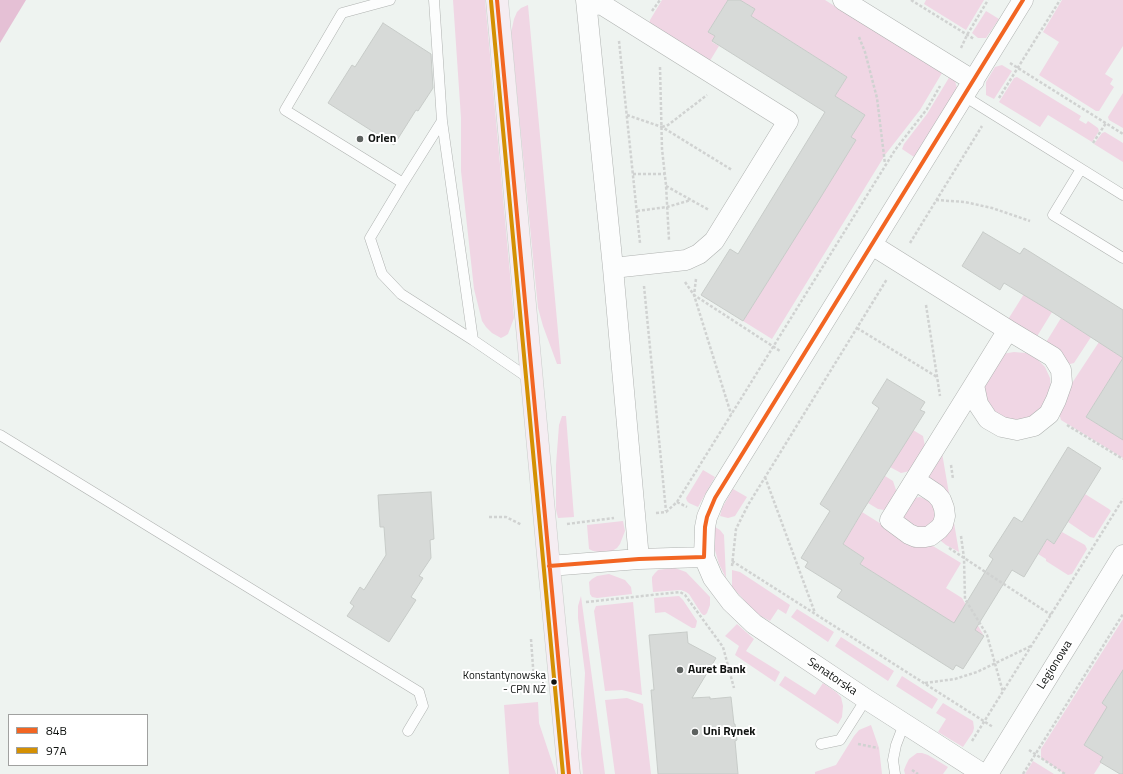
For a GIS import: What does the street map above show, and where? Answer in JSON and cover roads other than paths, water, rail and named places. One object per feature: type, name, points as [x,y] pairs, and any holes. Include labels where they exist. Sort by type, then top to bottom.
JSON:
[{"type":"main road","points":[[497,0],[569,774]]},
{"type":"street","points":[[549,566],[639,559],[704,557],[705,527],[715,498],[1023,0]]},
{"type":"street","points":[[844,1],[952,67],[969,89]]},
{"type":"street","points":[[613,268],[686,260],[699,254],[714,241],[788,121],[601,4],[587,3],[613,268],[639,559]]},
{"type":"street","points":[[872,245],[1052,357],[1060,370],[1062,383],[1049,414],[1034,426],[1017,430],[1002,427],[988,419],[978,404],[974,385]]},
{"type":"street","points":[[915,480],[936,494],[941,500],[944,508],[945,516],[943,524],[930,536],[916,537],[909,534],[890,520],[1008,330]]},
{"type":"street","name":"Legionowa","points":[[988,774],[1123,555]]},
{"type":"street","name":"Senatorska","points":[[704,557],[713,578],[731,602],[754,624],[904,724],[983,774]]},
{"type":"lane","points":[[390,0],[342,13],[284,110],[403,183]]},
{"type":"lane","points":[[434,0],[442,122],[473,340]]},
{"type":"lane","points":[[969,89],[991,112],[1123,195]]},
{"type":"lane","points":[[442,122],[370,238],[382,274],[401,294],[473,340],[532,381]]},
{"type":"lane","points":[[1081,169],[1053,215],[1123,258]]},
{"type":"lane","points":[[0,436],[419,692],[423,706],[408,731]]},
{"type":"lane","points":[[822,744],[840,740],[866,699]]},
{"type":"lane","points":[[895,774],[893,760],[896,745],[904,724]]},
{"type":"place","name":"Orlen","points":[[360,139]]},
{"type":"place","name":"Auret Bank","points":[[680,670]]},
{"type":"place","name":"Konstantynowska - CPN NŻ","points":[[554,682]]},
{"type":"place","name":"Uni Rynek","points":[[695,732]]}]
